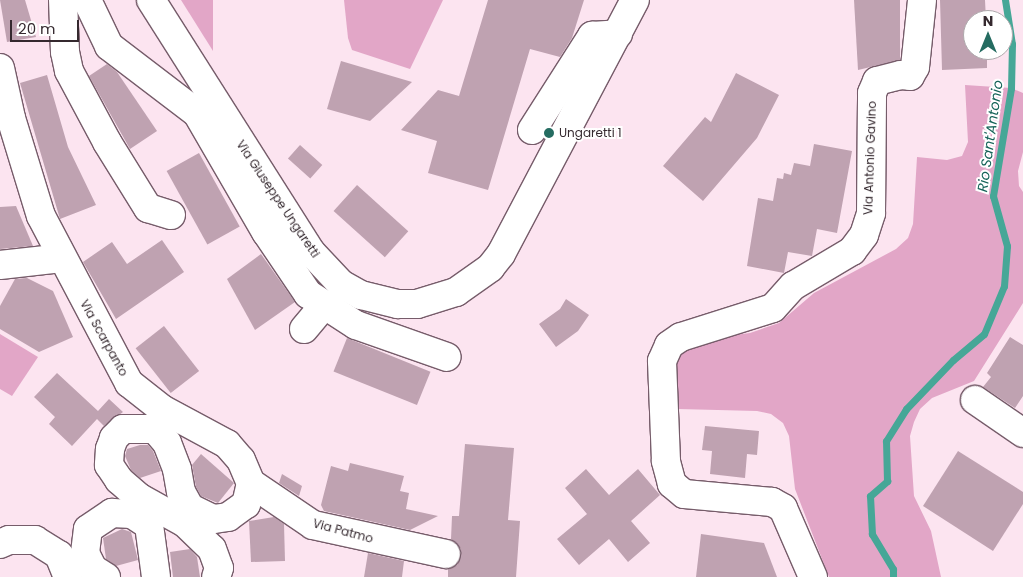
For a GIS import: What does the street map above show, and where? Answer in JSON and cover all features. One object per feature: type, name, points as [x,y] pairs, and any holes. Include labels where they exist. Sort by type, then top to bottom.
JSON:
[{"type":"street","points":[[63,0],[65,52],[69,71],[107,142],[148,208],[171,214]]},
{"type":"street","points":[[87,0],[109,46],[197,113],[266,232],[308,294],[323,306],[356,325],[447,357]]},
{"type":"street","name":"Via Giuseppe Ungaretti","points":[[151,0],[311,252],[342,284],[361,295],[398,304],[417,304],[456,292],[490,268],[501,254],[635,0]]},
{"type":"street","name":"Via Antonio Gavino","points":[[813,577],[783,508],[772,502],[684,494],[672,484],[666,461],[662,361],[669,345],[681,337],[773,308],[793,286],[852,251],[864,235],[871,213],[872,93],[877,81],[901,74],[910,76],[915,67],[922,0]]},
{"type":"street","points":[[532,130],[592,36],[618,34]]},
{"type":"street","name":"Via Scarpanto","points":[[0,68],[11,118],[41,216],[129,383],[162,409],[227,444],[241,460],[250,482]]},
{"type":"street","points":[[0,265],[62,258]]},
{"type":"street","points":[[304,329],[323,306]]},
{"type":"street","points":[[975,400],[1023,433]]},
{"type":"street","points":[[216,577],[219,568],[212,549],[200,536],[186,523],[140,498],[119,480],[109,465],[114,438],[123,430],[155,430],[167,443],[177,469],[181,492],[190,508],[201,515],[213,519],[228,517],[246,504],[250,482]]},
{"type":"street","name":"Via Patmo","points":[[250,482],[313,525],[446,554]]},
{"type":"street","points":[[106,577],[93,569],[86,553],[87,537],[88,529],[112,513],[132,514],[148,525],[156,577]]},
{"type":"street","points":[[0,544],[9,540],[35,540],[59,555],[68,577]]},
{"type":"shaded area","points":[[181,0],[213,0],[213,51]]},
{"type":"shaded area","points":[[344,0],[443,0],[410,69],[352,50],[348,38]]},
{"type":"shaded area","points":[[965,85],[1011,88],[1023,93],[1023,152],[1018,171],[1019,186],[1023,192],[1023,303],[974,381],[932,398],[920,409],[914,422],[910,436],[914,496],[931,531],[941,577],[829,577],[795,489],[789,436],[783,423],[771,414],[757,411],[678,409],[676,364],[681,349],[704,339],[750,333],[779,323],[814,293],[896,249],[908,238],[913,224],[917,157],[947,160],[962,156],[968,142]]},
{"type":"shaded area","points":[[0,334],[38,357],[12,396],[0,389]]},
{"type":"building","points":[[0,0],[25,0],[36,37],[7,42]]},
{"type":"building","points":[[488,0],[584,0],[572,38],[560,57],[530,49],[488,190],[428,173],[437,141],[401,130],[438,90],[459,96]]},
{"type":"building","points":[[854,0],[900,0],[900,60],[858,70]]},
{"type":"building","points":[[940,0],[985,0],[986,10],[963,10],[963,60],[987,60],[987,68],[942,70]]},
{"type":"building","points":[[341,61],[412,82],[370,121],[327,109]]},
{"type":"building","points":[[107,64],[117,72],[157,131],[130,149],[89,76]]},
{"type":"building","points":[[736,73],[779,95],[757,138],[703,201],[663,166],[705,117],[711,122]]},
{"type":"building","points":[[47,75],[68,147],[96,205],[60,219],[20,83]]},
{"type":"building","points":[[814,144],[852,151],[837,233],[817,229],[812,256],[788,252],[784,273],[747,266],[758,198],[773,201],[777,178],[783,179],[784,173],[791,175],[794,163],[810,166]]},
{"type":"building","points":[[300,145],[322,165],[310,178],[288,158]]},
{"type":"building","points":[[199,153],[240,226],[207,244],[167,171]]},
{"type":"building","points":[[357,185],[408,231],[385,257],[334,211]]},
{"type":"building","points":[[16,206],[33,246],[0,249],[0,207]]},
{"type":"building","points":[[162,240],[184,272],[116,319],[83,262],[112,242],[127,264]]},
{"type":"building","points":[[261,254],[295,302],[255,330],[227,279]]},
{"type":"building","points":[[27,278],[53,291],[73,337],[39,352],[0,329],[0,306],[15,279]]},
{"type":"building","points":[[566,299],[589,315],[578,331],[556,347],[539,324],[560,309]]},
{"type":"building","points":[[164,326],[199,371],[171,393],[136,348]]},
{"type":"building","points":[[1010,337],[1023,345],[1023,396],[1015,408],[983,387],[991,377],[987,373]]},
{"type":"building","points":[[347,338],[430,372],[417,405],[334,371]]},
{"type":"building","points":[[57,373],[98,411],[109,399],[123,412],[104,426],[97,419],[72,446],[49,424],[55,417],[34,397]]},
{"type":"building","points":[[705,426],[759,431],[757,455],[747,454],[745,478],[710,474],[712,451],[702,450]]},
{"type":"building","points":[[465,444],[514,448],[508,520],[520,521],[516,577],[448,577],[448,569],[457,565],[461,557],[461,549],[451,539],[452,516],[459,516]]},
{"type":"building","points":[[148,445],[153,451],[161,471],[140,478],[131,470],[125,456],[127,449]]},
{"type":"building","points":[[958,451],[1023,492],[1023,504],[993,551],[923,506]]},
{"type":"building","points":[[201,454],[234,483],[218,503],[201,496],[196,487],[192,465]]},
{"type":"building","points":[[350,463],[404,476],[400,491],[409,493],[406,509],[438,516],[410,530],[324,511],[321,505],[331,466],[348,471]]},
{"type":"building","points":[[586,469],[609,495],[638,469],[660,495],[631,521],[650,543],[628,562],[609,539],[579,565],[557,539],[587,514],[565,488]]},
{"type":"building","points":[[282,474],[302,486],[299,496],[279,483]]},
{"type":"building","points":[[274,517],[284,524],[285,561],[251,562],[249,521]]},
{"type":"building","points":[[122,529],[131,532],[138,560],[116,566],[106,559],[103,538]]},
{"type":"building","points":[[701,534],[764,543],[777,577],[696,577]]},
{"type":"building","points":[[190,549],[197,557],[200,577],[173,577],[170,552]]},
{"type":"building","points":[[368,553],[404,561],[402,577],[364,577]]},
{"type":"waterway","name":"Rio Sant'Antonio","points":[[893,577],[893,569],[872,534],[870,496],[887,481],[886,441],[906,409],[953,360],[984,334],[1004,286],[1007,246],[993,196],[1011,88],[1012,44],[1005,0]]},
{"type":"place","name":"Ungaretti 1","points":[[549,133]]}]
